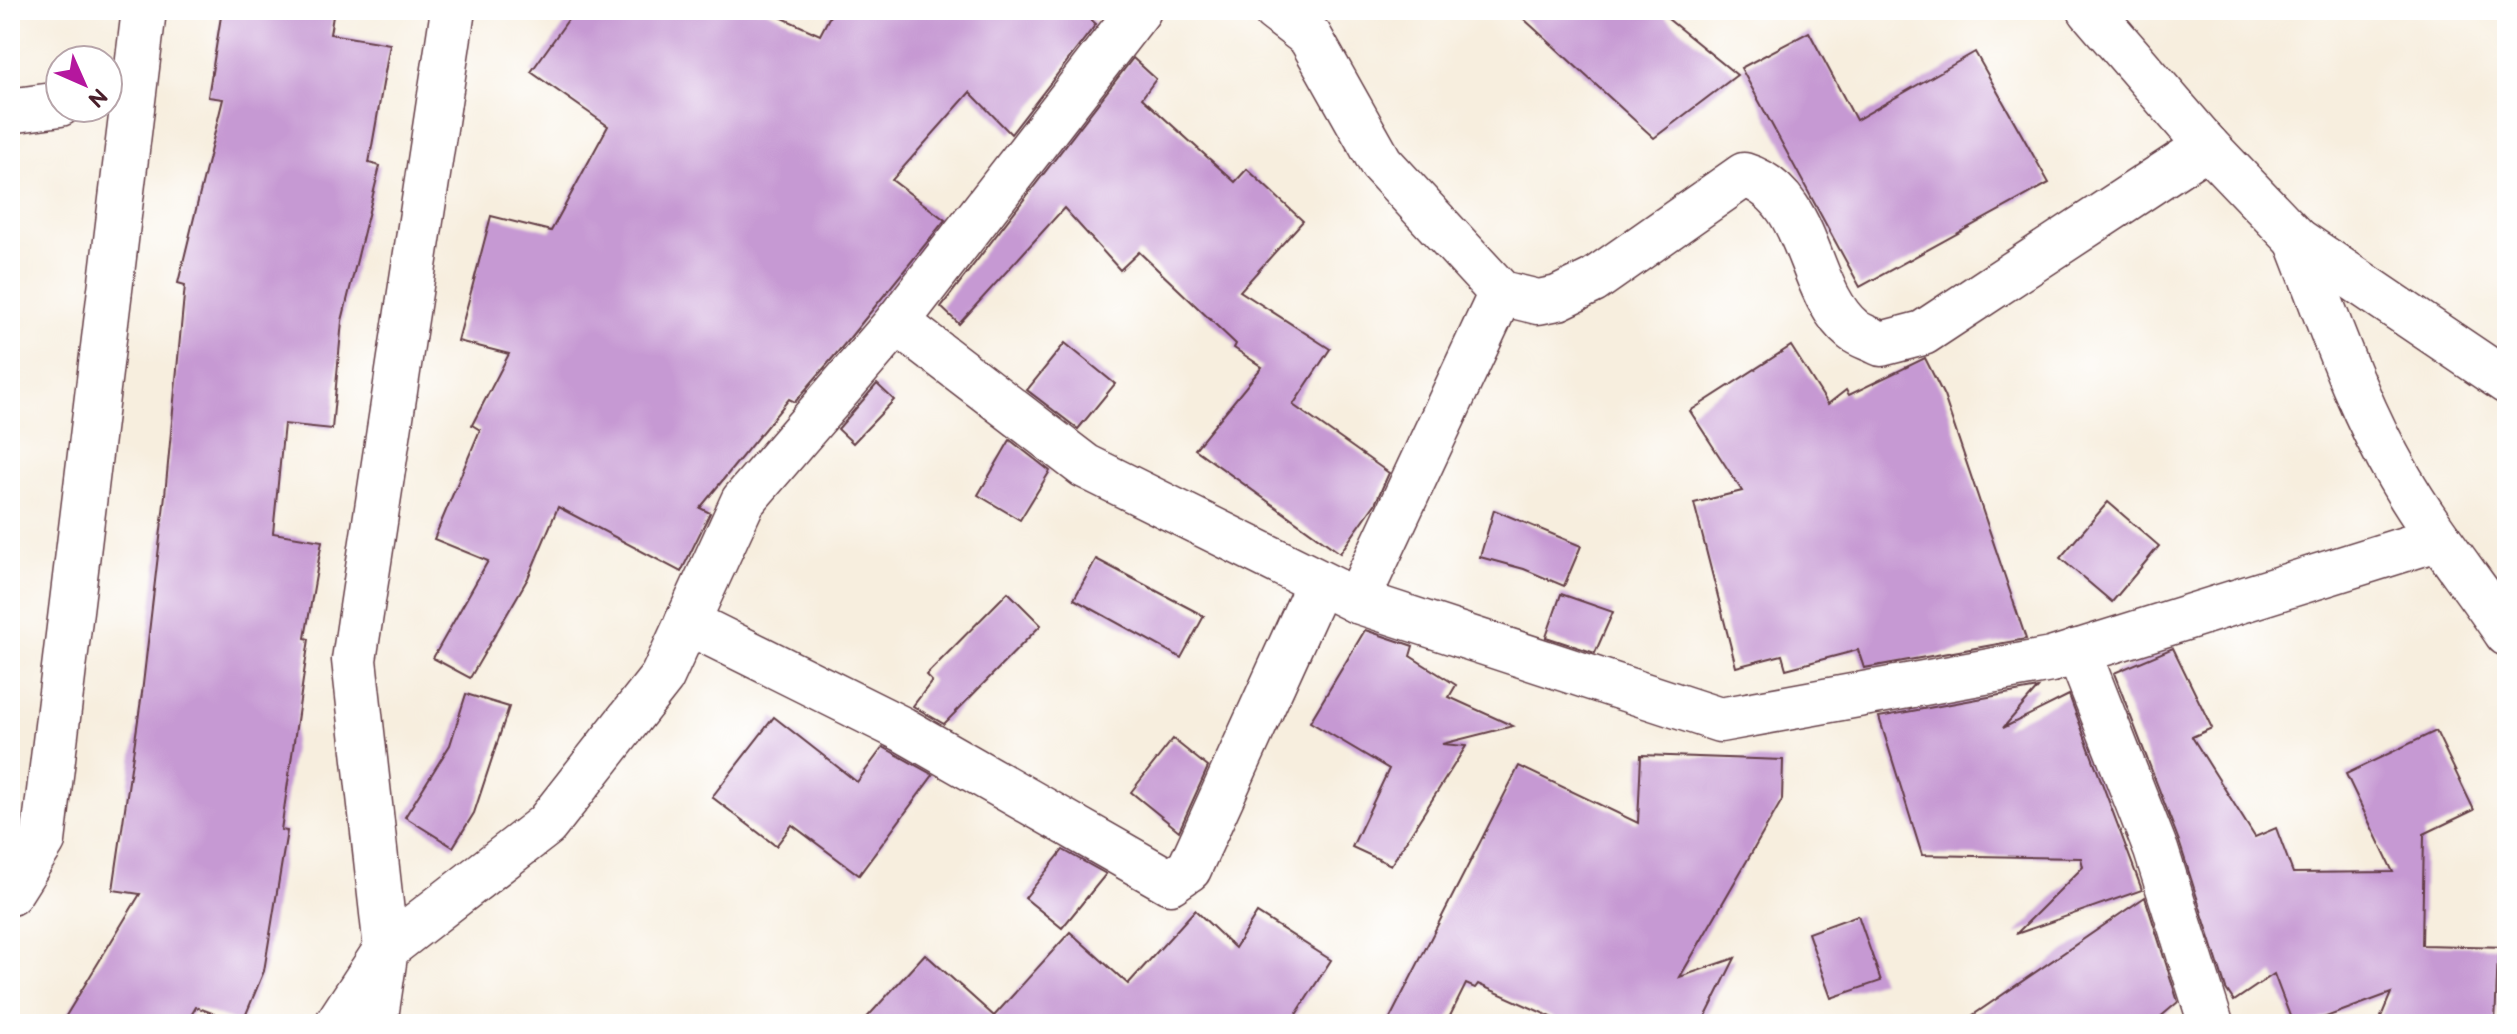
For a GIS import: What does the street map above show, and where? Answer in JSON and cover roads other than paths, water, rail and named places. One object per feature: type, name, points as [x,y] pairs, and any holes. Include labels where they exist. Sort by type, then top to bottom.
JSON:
[{"type":"street","points":[[124,84],[144,10]]},
{"type":"street","points":[[375,1024],[386,949],[354,660],[453,10]]},
{"type":"street","points":[[337,1024],[386,949],[546,825],[662,677],[743,501],[897,322],[1139,10]]},
{"type":"street","points":[[1275,10],[1310,37],[1381,163],[1501,293],[1538,302],[1558,298],[1593,281],[1725,185],[1744,175],[1761,180],[1780,194],[1835,305],[1852,329],[1881,344],[1923,333],[2207,146]]},
{"type":"street","points":[[2090,10],[2207,146],[2297,240],[2507,382]]},
{"type":"street","points":[[10,111],[44,106]]},
{"type":"street","points":[[10,893],[43,841],[118,124]]},
{"type":"street","points":[[2297,240],[2345,364],[2397,475],[2437,539],[2507,634]]},
{"type":"street","points":[[687,622],[902,729],[1170,882],[1189,869],[1501,293]]},
{"type":"street","points":[[897,322],[1085,466],[1338,592],[1720,720],[2051,660],[2437,539]]},
{"type":"street","points":[[2078,651],[2156,850],[2211,1024]]}]
